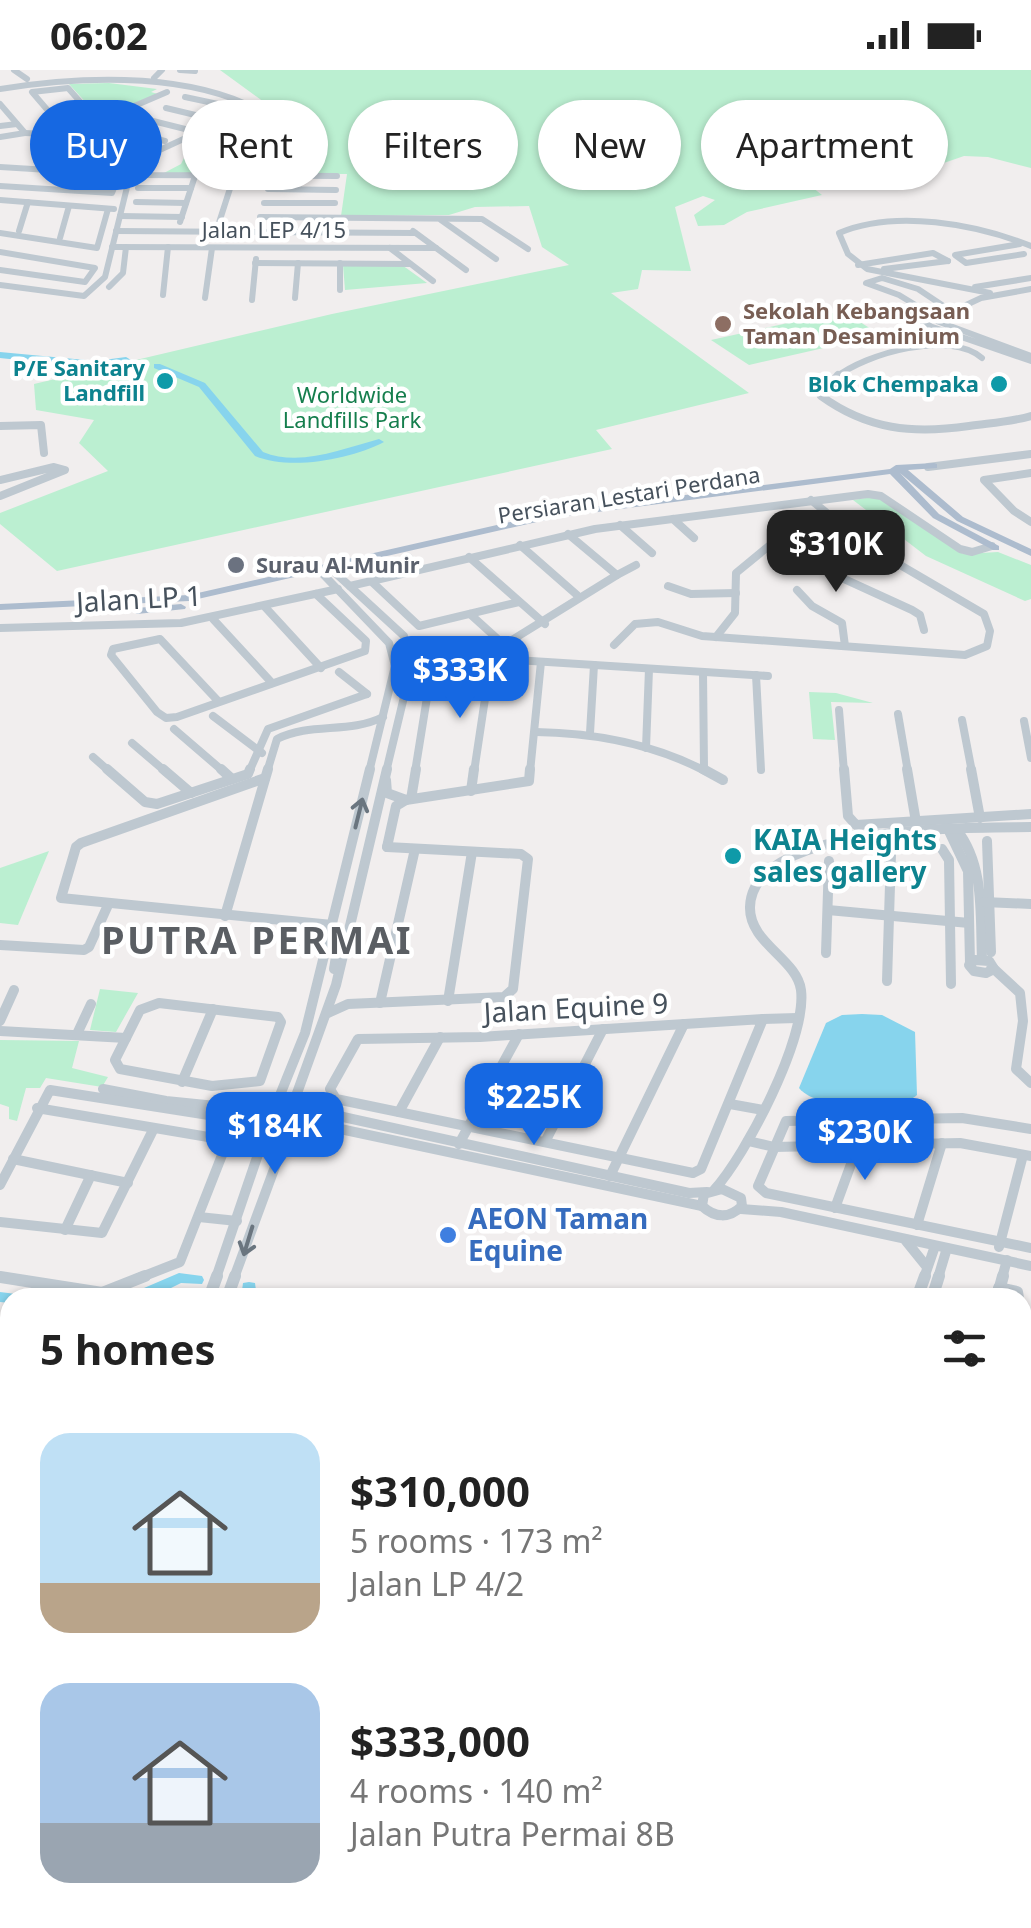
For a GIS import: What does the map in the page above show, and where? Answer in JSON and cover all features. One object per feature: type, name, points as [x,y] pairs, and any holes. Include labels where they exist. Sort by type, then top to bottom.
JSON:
[{"type":"main road","points":[[860,478],[935,468]]},
{"type":"main road","points":[[911,486],[919,476],[935,468]]},
{"type":"main road","points":[[899,473],[936,516],[992,546],[1031,556]]},
{"type":"main road","name":"Persiaran Lestari Perdana","points":[[0,611],[95,608],[336,577],[559,514],[899,473]]},
{"type":"main road","points":[[860,478],[911,486],[976,529],[1031,556]]},
{"type":"main road","name":"Persiaran Lestari Perdana","points":[[95,608],[111,612],[201,605],[578,519],[860,478]]},
{"type":"street","points":[[14,70],[27,79]]},
{"type":"street","points":[[156,80],[162,70]]},
{"type":"street","points":[[180,70],[196,71]]},
{"type":"street","points":[[1,90],[59,72],[226,100]]},
{"type":"street","points":[[1,90],[86,76],[142,78],[231,100]]},
{"type":"street","points":[[38,100],[32,92],[65,88],[77,100]]},
{"type":"street","points":[[149,100],[167,92]]},
{"type":"street","points":[[185,97],[198,100]]},
{"type":"street","points":[[0,104],[24,134]]},
{"type":"street","points":[[166,108],[182,112]]},
{"type":"street","points":[[0,126],[17,124]]},
{"type":"street","points":[[162,142],[182,133]]},
{"type":"street","points":[[0,138],[30,134]]},
{"type":"street","points":[[0,169],[30,169]]},
{"type":"street","points":[[0,169],[116,183],[112,193],[0,186]]},
{"type":"street","points":[[328,176],[337,176]]},
{"type":"street","points":[[0,282],[86,294],[105,278],[127,190]]},
{"type":"street","points":[[177,232],[190,190]]},
{"type":"street","points":[[216,232],[230,190]]},
{"type":"street","points":[[256,232],[268,190]]},
{"type":"street","points":[[328,190],[336,190]]},
{"type":"street","points":[[0,200],[182,217]]},
{"type":"street","points":[[19,231],[28,202]]},
{"type":"street","points":[[136,202],[186,202]]},
{"type":"street","points":[[264,203],[335,203]]},
{"type":"street","points":[[60,238],[68,206]]},
{"type":"street","points":[[2,235],[92,249],[101,246],[108,209]]},
{"type":"street","points":[[260,218],[482,220],[528,249]]},
{"type":"street","points":[[396,219],[466,270]]},
{"type":"street","points":[[440,219],[496,259]]},
{"type":"street","points":[[993,292],[946,280],[879,273],[858,263],[838,241],[838,232],[877,221],[908,222],[1022,245]]},
{"type":"street","points":[[116,231],[415,233]]},
{"type":"street","points":[[1022,245],[1024,254],[966,262],[955,255],[1022,245]]},
{"type":"street","name":"Jalan LEP 4/15","points":[[112,247],[436,248]]},
{"type":"street","points":[[72,290],[97,285],[106,290],[123,273],[126,247]]},
{"type":"street","points":[[163,295],[168,248]]},
{"type":"street","points":[[205,298],[212,248]]},
{"type":"street","points":[[252,300],[256,248]]},
{"type":"street","points":[[390,248],[433,280]]},
{"type":"street","points":[[0,252],[93,266],[93,275],[88,282],[80,282],[0,270]]},
{"type":"street","points":[[858,263],[933,253],[948,262],[887,270],[874,262]]},
{"type":"street","points":[[255,263],[410,264]]},
{"type":"street","points":[[295,298],[298,263]]},
{"type":"street","points":[[340,264],[340,290]]},
{"type":"street","points":[[918,288],[942,304],[922,309],[899,294],[866,283],[882,278],[918,288],[946,280]]},
{"type":"street","points":[[977,286],[1031,278]]},
{"type":"street","points":[[0,282],[86,294]]},
{"type":"street","points":[[1031,289],[993,292],[963,302],[935,323],[1031,359]]},
{"type":"street","points":[[982,358],[960,346],[862,361],[842,369],[821,396],[854,418],[884,429],[931,431],[1031,414]]},
{"type":"street","points":[[0,426],[41,425],[44,453]]},
{"type":"street","name":"Persiaran Lestari Perdana","points":[[899,473],[1031,458]]},
{"type":"street","points":[[0,480],[54,466],[65,470],[0,496]]},
{"type":"street","points":[[1031,473],[984,480],[1031,522]]},
{"type":"street","name":"Jalan LP 1","points":[[0,628],[213,619],[316,594],[336,577],[371,581],[568,534],[876,494],[960,549],[972,552],[992,546]]},
{"type":"street","points":[[614,645],[624,631],[644,622],[716,637],[965,655],[987,646],[990,631],[984,614],[887,559],[811,500]]},
{"type":"street","points":[[716,637],[735,612],[736,573],[798,522],[827,516]]},
{"type":"street","points":[[673,518],[694,538]]},
{"type":"street","points":[[620,526],[652,553]]},
{"type":"street","points":[[568,534],[617,575]]},
{"type":"street","points":[[520,545],[577,595]]},
{"type":"street","points":[[772,546],[912,610],[920,615],[924,630]]},
{"type":"street","points":[[408,557],[420,569]]},
{"type":"street","points":[[469,557],[546,624]]},
{"type":"street","points":[[470,614],[502,642],[546,624],[577,595],[636,565]]},
{"type":"street","points":[[231,1288],[328,1013],[410,676],[404,636],[336,577]]},
{"type":"street","points":[[213,1288],[268,1115],[296,1056],[328,944],[395,666],[389,643],[336,577]]},
{"type":"street","points":[[371,581],[419,626],[519,602]]},
{"type":"street","points":[[668,586],[691,594],[736,593]]},
{"type":"street","points":[[797,590],[812,606],[842,623],[845,646]]},
{"type":"street","points":[[218,702],[160,639],[113,649],[111,655],[157,712],[166,718],[176,717],[360,654],[367,644],[316,594]]},
{"type":"street","points":[[265,607],[322,668]]},
{"type":"street","points":[[109,624],[111,612]]},
{"type":"street","points":[[213,619],[272,684]]},
{"type":"street","points":[[394,654],[768,676]]},
{"type":"street","points":[[408,800],[434,654]]},
{"type":"street","points":[[471,790],[490,658]]},
{"type":"street","points":[[386,847],[396,806],[408,800],[529,781],[542,662]]},
{"type":"street","points":[[590,733],[594,665]]},
{"type":"street","points":[[646,748],[650,668]]},
{"type":"street","points":[[340,672],[368,694],[268,730],[250,772],[236,783],[76,847],[61,898],[332,925],[344,919],[358,884]]},
{"type":"street","points":[[703,672],[704,768]]},
{"type":"street","points":[[756,675],[761,770]]},
{"type":"street","points":[[838,710],[851,821],[870,826],[1031,814]]},
{"type":"street","points":[[898,714],[916,822]]},
{"type":"street","points":[[212,716],[258,752],[273,753]]},
{"type":"street","points":[[224,916],[278,739],[289,731],[307,727],[355,729],[384,716]]},
{"type":"street","points":[[962,720],[980,818]]},
{"type":"street","points":[[1024,721],[1031,758]]},
{"type":"street","points":[[355,729],[371,738],[374,759]]},
{"type":"street","points":[[174,730],[236,783],[261,790]]},
{"type":"street","points":[[536,732],[590,733],[704,768],[724,780]]},
{"type":"street","points":[[132,743],[191,793]]},
{"type":"street","points":[[93,757],[148,804],[265,778]]},
{"type":"street","points":[[385,772],[394,813]]},
{"type":"street","points":[[387,794],[408,800]]},
{"type":"street","points":[[702,1206],[701,1200],[733,1173],[798,1018],[801,986],[750,908],[754,884],[767,866],[813,846],[953,830],[1031,826]]},
{"type":"street","points":[[953,830],[984,902]]},
{"type":"street","points":[[981,958],[987,841]]},
{"type":"street","points":[[328,1013],[348,1004],[504,997],[513,989],[528,858],[521,854],[386,847],[374,854],[361,871]]},
{"type":"street","points":[[380,1003],[414,849]]},
{"type":"street","points":[[942,849],[949,860],[952,984]]},
{"type":"street","points":[[448,1001],[472,852]]},
{"type":"street","points":[[888,982],[891,853]]},
{"type":"street","points":[[967,858],[969,923],[981,958],[992,963],[988,971],[1020,993],[1027,1014],[1016,1069],[1031,1082]]},
{"type":"street","points":[[826,953],[829,860]]},
{"type":"street","points":[[199,914],[215,910],[230,899]]},
{"type":"street","points":[[230,899],[231,908],[246,918]]},
{"type":"street","points":[[984,902],[1031,904]]},
{"type":"street","points":[[0,947],[84,950],[108,905]]},
{"type":"street","points":[[305,924],[328,916],[336,907]]},
{"type":"street","points":[[828,910],[969,923]]},
{"type":"street","points":[[305,924],[328,944]]},
{"type":"street","points":[[332,925],[340,931],[334,967],[338,998],[348,1004]]},
{"type":"street","points":[[0,947],[93,958]]},
{"type":"street","points":[[0,1021],[14,990]]},
{"type":"street","points":[[77,1034],[90,1004]]},
{"type":"street","points":[[159,1004],[214,1009],[270,1014],[281,1022],[260,1080],[252,1085],[182,1082],[124,1071],[115,1060],[140,1010],[159,1004]]},
{"type":"street","points":[[182,1082],[214,1009]]},
{"type":"street","name":"Jalan Equine 9","points":[[399,1112],[331,1094],[330,1084],[358,1039],[798,1018]]},
{"type":"street","points":[[440,1037],[399,1112],[697,1171],[730,1104],[763,1019]]},
{"type":"street","points":[[610,1176],[684,1024]]},
{"type":"street","points":[[545,1142],[603,1029]]},
{"type":"street","points":[[0,1030],[126,1038]]},
{"type":"street","points":[[460,1144],[519,1034]]},
{"type":"street","points":[[270,1052],[296,1056]]},
{"type":"street","points":[[0,1185],[38,1108],[50,1090],[59,1089],[215,1116],[294,1115],[460,1144],[689,1193],[710,1191],[781,1212],[1031,1266]]},
{"type":"street","points":[[103,1089],[268,1115],[294,1115],[702,1206],[720,1216],[739,1200]]},
{"type":"street","points":[[730,1104],[762,1110]]},
{"type":"street","points":[[38,1108],[220,1139],[226,1145],[181,1261],[116,1288]]},
{"type":"street","points":[[1031,1128],[962,1118],[789,1120],[782,1126],[760,1178],[760,1190],[1031,1248]]},
{"type":"street","points":[[0,1222],[102,1233],[154,1130]]},
{"type":"street","points":[[748,1142],[774,1147],[942,1144],[1027,1155],[1000,1242],[999,1288]]},
{"type":"street","points":[[916,1225],[942,1144]]},
{"type":"street","points":[[835,1208],[858,1145]]},
{"type":"street","points":[[13,1158],[128,1183]]},
{"type":"street","points":[[733,1173],[739,1200]]},
{"type":"street","points":[[65,1230],[91,1176]]},
{"type":"street","points":[[199,1218],[237,1221]]},
{"type":"street","points":[[900,1238],[933,1269],[932,1288]]},
{"type":"street","points":[[923,1288],[941,1247]]},
{"type":"street","points":[[933,1269],[978,1254]]},
{"type":"street","points":[[0,1277],[72,1288]]},
{"type":"green space","name":"Worldwide Landfills Park","points":[[220,70],[1031,70],[1031,168],[988,157],[964,156],[948,162],[948,100],[701,100],[701,190],[816,190],[822,195],[747,212],[724,225],[698,226],[694,215],[715,200],[703,196],[675,207],[691,271],[642,270],[638,289],[611,293],[749,393],[596,430],[612,449],[57,571],[0,524],[0,513],[108,471],[79,443],[94,420],[36,410],[34,384],[332,314],[569,265],[542,247],[529,206],[475,207],[449,215],[341,216],[347,174],[328,174],[328,100],[261,100]]},
{"type":"green space","points":[[109,83],[157,89],[151,92],[158,94],[143,100],[84,100],[69,84]]},
{"type":"green space","name":"Worldwide Landfills Park","points":[[181,164],[182,173],[164,173]]},
{"type":"green space","points":[[343,265],[402,265],[427,283],[345,290]]},
{"type":"green space","points":[[842,311],[881,335],[749,365],[711,340]]},
{"type":"green space","points":[[872,497],[885,501],[963,554],[998,552],[1031,565],[1031,599],[1025,601],[926,556],[853,500]]},
{"type":"green space","points":[[809,692],[836,693],[873,703],[831,702],[835,740],[813,739]]},
{"type":"green space","points":[[49,851],[18,925],[0,923],[0,868]]},
{"type":"green space","points":[[100,989],[138,993],[116,1032],[90,1030]]},
{"type":"green space","points":[[0,1040],[79,1041],[72,1068],[108,1077],[102,1087],[46,1078],[40,1088],[26,1088],[17,1121],[9,1119],[9,1107],[0,1104]]},
{"type":"water","points":[[842,1015],[882,1015],[915,1032],[917,1095],[907,1101],[893,1105],[839,1105],[799,1088],[826,1023]]},
{"type":"waterway","points":[[0,355],[96,364],[126,360]]},
{"type":"waterway","points":[[157,366],[202,385],[259,454],[272,459],[302,461],[379,442]]},
{"type":"waterway","points":[[158,1288],[179,1278],[196,1280]]},
{"type":"place","name":"Sekolah Kebangsaan Taman Desaminium","points":[[723,324]]},
{"type":"place","name":"P/E Sanitary Landfill","points":[[165,381]]},
{"type":"place","name":"Blok Chempaka","points":[[999,384]]},
{"type":"place","name":"Surau Al-Munir","points":[[236,565]]},
{"type":"place","name":"KAIA Heights sales gallery","points":[[733,856]]},
{"type":"place","name":"AEON Taman Equine","points":[[448,1235]]},
{"type":"district","name":"PUTRA PERMAI","points":[[257,941]]}]
